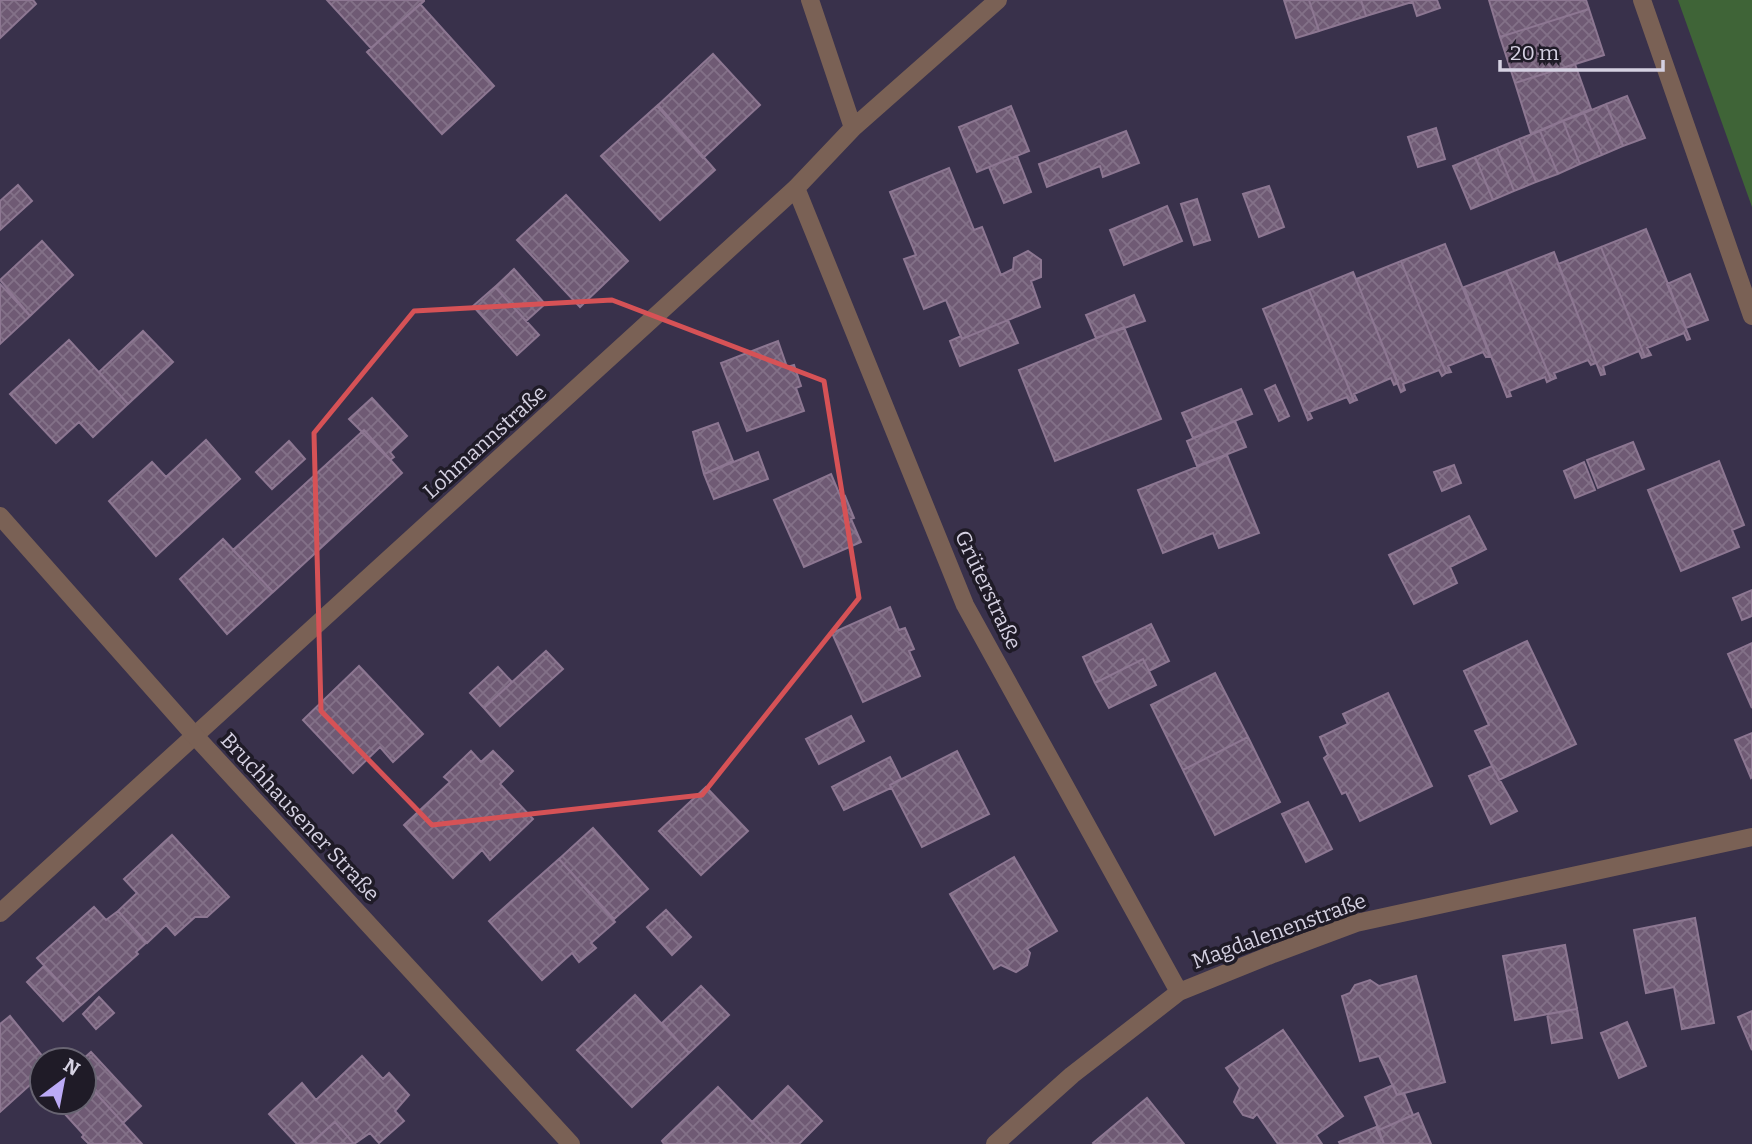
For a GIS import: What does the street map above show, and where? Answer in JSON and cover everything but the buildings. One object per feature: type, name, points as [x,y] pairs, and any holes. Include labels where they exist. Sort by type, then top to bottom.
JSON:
[{"type":"street","points":[[810,0],[853,128]]},
{"type":"street","name":"Lohmannstraße","points":[[0,914],[796,188],[853,128],[998,0]]},
{"type":"street","points":[[1642,0],[1752,316]]},
{"type":"street","name":"Grüterstraße","points":[[796,188],[965,605],[1180,992]]},
{"type":"street","name":"Bruchhausener Straße","points":[[0,516],[196,737],[571,1144]]},
{"type":"street","name":"Magdalenenstraße","points":[[995,1144],[1072,1075],[1180,992],[1356,923],[1752,837]]},
{"type":"highlighted area","points":[[612,300],[824,381],[859,598],[702,795],[432,825],[321,711],[314,433],[414,311]]},
{"type":"green space","points":[[1678,0],[1752,0],[1752,207]]}]
